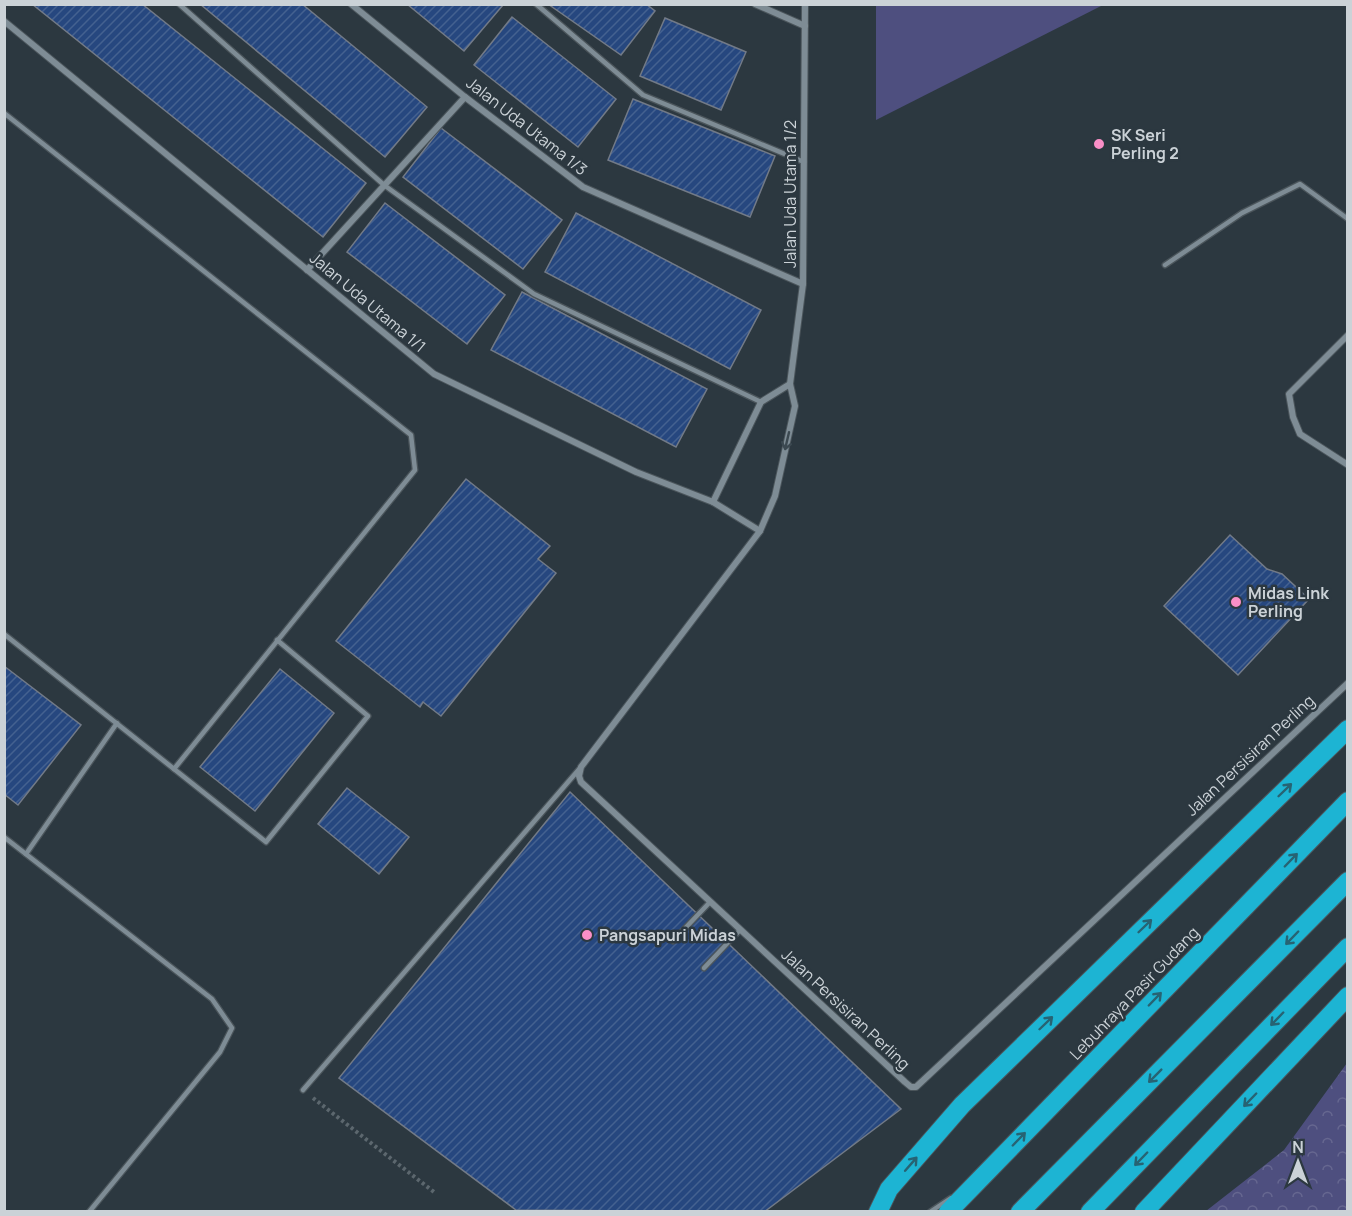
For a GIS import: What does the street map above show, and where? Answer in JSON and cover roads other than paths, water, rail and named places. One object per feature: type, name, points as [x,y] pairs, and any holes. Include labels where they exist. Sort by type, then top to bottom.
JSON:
[{"type":"highway","points":[[878,1212],[889,1189],[962,1106],[1347,729]]},
{"type":"highway","name":"Lebuhraya Pasir Gudang","points":[[948,1212],[1347,801]]},
{"type":"highway","points":[[1020,1212],[1347,881]]},
{"type":"highway","points":[[1090,1212],[1347,947]]},
{"type":"highway","points":[[1144,1212],[1347,996]]},
{"type":"street","name":"Jalan Uda Utama 1/3","points":[[351,4],[465,97],[584,187],[803,284]]},
{"type":"street","points":[[755,4],[805,26]]},
{"type":"street","name":"Jalan Uda Utama 1/2","points":[[760,531],[775,496],[795,406],[790,384],[803,284],[805,4]]},
{"type":"street","name":"Jalan Uda Utama 1/1","points":[[4,21],[434,374],[636,472],[713,502],[760,531]]},
{"type":"street","points":[[307,270],[465,97]]},
{"type":"street","points":[[1347,335],[1289,394],[1293,417],[1300,434],[1347,465]]},
{"type":"street","points":[[713,502],[761,402],[790,384]]},
{"type":"street","points":[[581,767],[760,531]]},
{"type":"street","name":"Jalan Persisiran Perling","points":[[581,767],[579,776],[585,787],[905,1083],[916,1087],[1347,683]]},
{"type":"lane","points":[[179,4],[384,186],[534,294],[761,402]]},
{"type":"lane","points":[[536,4],[643,95],[804,162]]},
{"type":"lane","points":[[4,113],[411,435],[415,470],[174,769]]},
{"type":"lane","points":[[1165,266],[1242,213],[1300,184],[1347,219]]},
{"type":"lane","points":[[4,634],[266,842],[368,716],[278,640]]},
{"type":"lane","points":[[26,854],[117,723]]},
{"type":"lane","points":[[303,1090],[581,767]]},
{"type":"lane","points":[[4,837],[212,999],[232,1028],[220,1052],[89,1212]]},
{"type":"lane","points":[[674,940],[710,902]]},
{"type":"lane","points":[[704,968],[740,930]]},
{"type":"lane","points":[[930,1212],[978,1181]]},
{"type":"place","name":"SK Seri Perling 2","points":[[1099,144]]},
{"type":"place","name":"Midas Link Perling","points":[[1236,602]]},
{"type":"place","name":"Pangsapuri Midas","points":[[587,935]]}]
